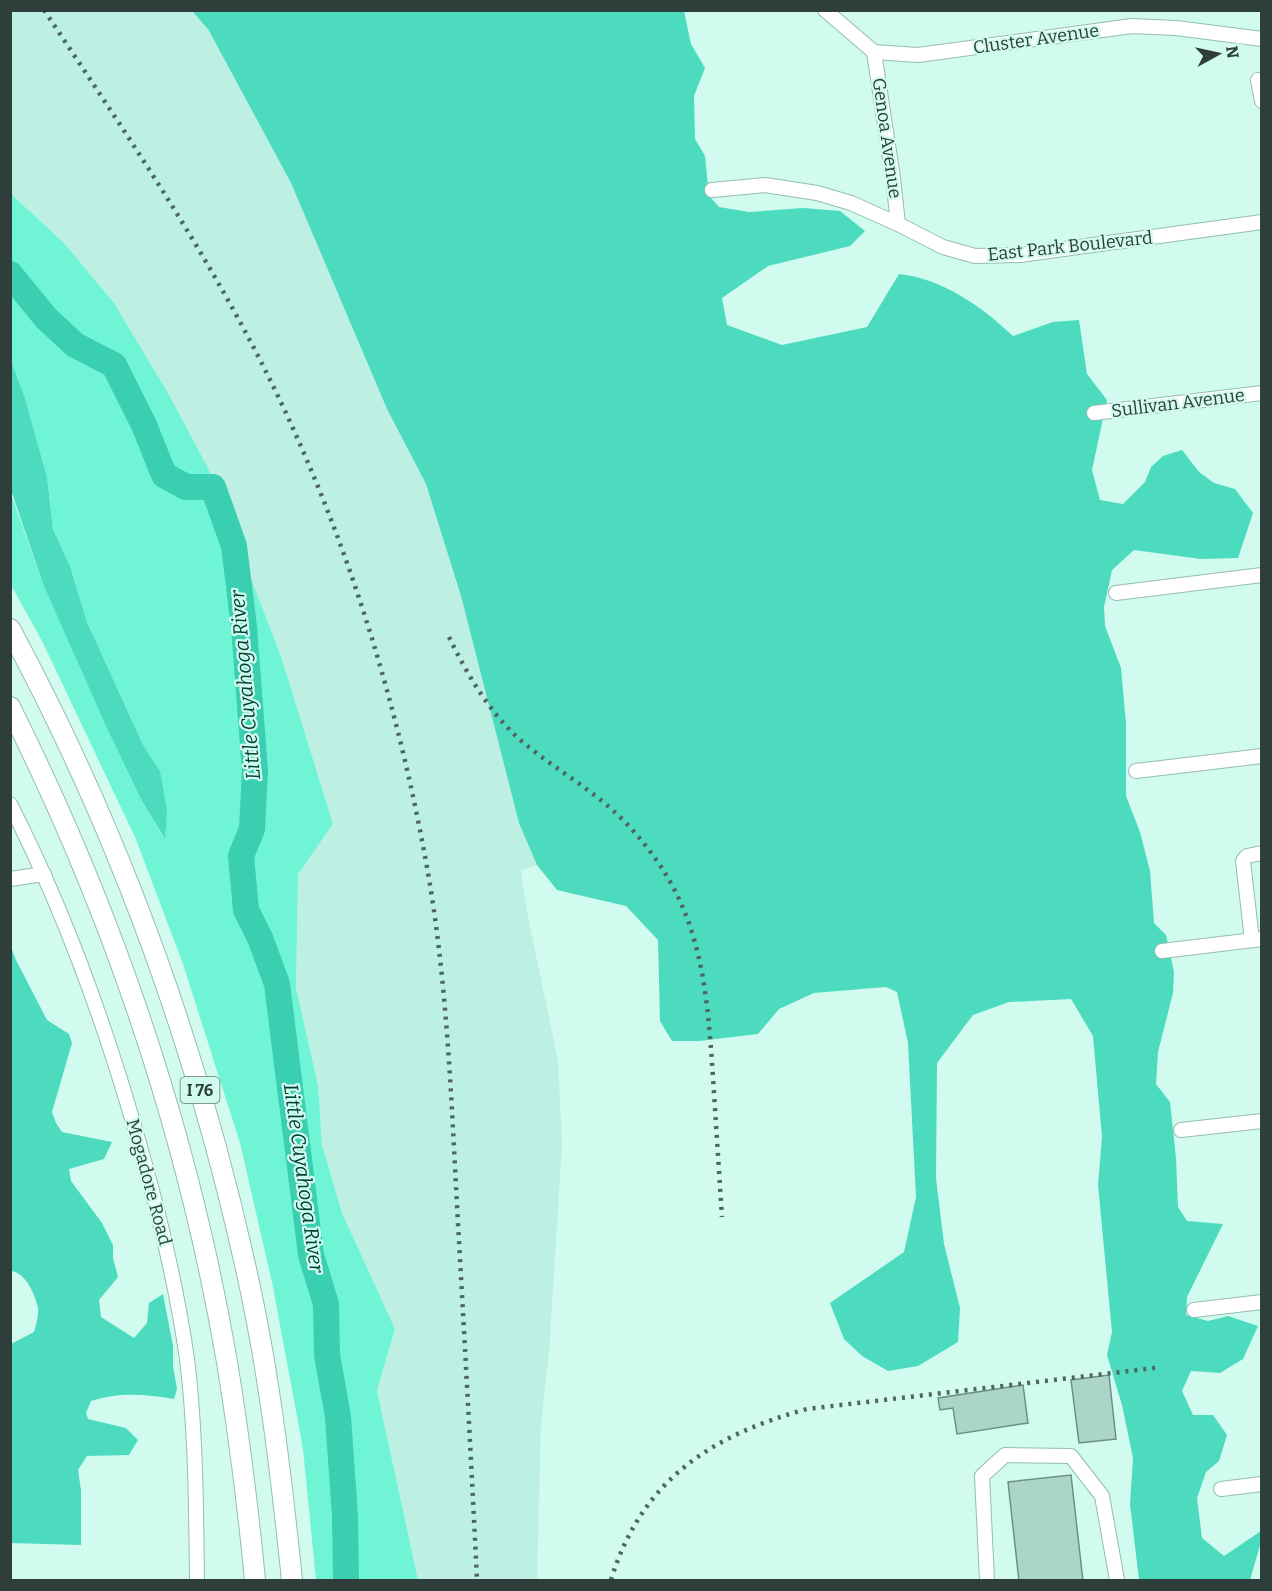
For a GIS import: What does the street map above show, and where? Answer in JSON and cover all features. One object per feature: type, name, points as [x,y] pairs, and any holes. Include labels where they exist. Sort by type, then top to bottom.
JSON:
[{"type":"highway","name":"I 76","points":[[10,629],[43,689],[99,811],[136,901],[184,1037],[218,1153],[251,1293],[272,1413],[292,1581]]},
{"type":"highway","name":"I 76","points":[[10,707],[55,802],[104,920],[138,1013],[165,1101],[203,1245],[226,1360],[246,1497],[255,1581]]},
{"type":"street","points":[[825,10],[874,52]]},
{"type":"street","name":"Cluster Avenue","points":[[874,52],[918,55],[1132,26],[1165,27],[1262,39]]},
{"type":"street","name":"Genoa Avenue","points":[[874,52],[892,167],[898,224]]},
{"type":"street","points":[[1258,80],[1262,101]]},
{"type":"street","name":"East Park Boulevard","points":[[712,190],[765,185],[795,189],[851,203],[944,247],[975,256],[1020,255],[1262,222]]},
{"type":"street","name":"Sullivan Avenue","points":[[1095,413],[1262,393]]},
{"type":"street","points":[[1116,593],[1262,575]]},
{"type":"street","points":[[1136,771],[1262,756]]},
{"type":"street","name":"Mogadore Road","points":[[10,804],[44,874],[108,1042],[149,1176],[167,1250],[178,1306],[190,1391],[195,1468],[197,1581]]},
{"type":"street","points":[[1162,951],[1257,939],[1243,861],[1247,856],[1262,854]]},
{"type":"street","points":[[10,879],[44,874]]},
{"type":"street","points":[[1181,1130],[1262,1120]]},
{"type":"street","points":[[1194,1310],[1262,1302]]},
{"type":"street","points":[[987,1581],[982,1476],[1005,1455],[1071,1456],[1101,1496],[1117,1581]]},
{"type":"street","points":[[1221,1489],[1262,1484]]},
{"type":"shaded area","points":[[10,11],[192,11],[208,29],[291,183],[387,409],[426,484],[461,596],[519,823],[537,865],[521,870],[526,907],[558,1061],[562,1145],[549,1353],[541,1423],[537,1580],[418,1580],[377,1389],[395,1329],[342,1213],[322,1145],[318,1085],[296,988],[298,874],[333,824],[281,656],[208,468],[168,393],[114,303],[64,243],[11,194]]},
{"type":"green space","points":[[192,11],[684,11],[691,44],[705,68],[694,96],[695,139],[705,156],[709,196],[719,207],[749,212],[803,208],[840,211],[865,231],[850,246],[768,266],[722,298],[727,325],[782,345],[867,327],[899,274],[946,288],[988,314],[1013,336],[1053,322],[1079,320],[1087,374],[1107,400],[1092,470],[1100,500],[1123,504],[1145,482],[1151,467],[1163,456],[1182,450],[1199,472],[1214,483],[1235,489],[1253,513],[1238,558],[1201,559],[1134,550],[1112,570],[1104,607],[1105,626],[1121,668],[1126,724],[1126,796],[1140,832],[1150,871],[1154,923],[1166,935],[1174,972],[1173,993],[1158,1052],[1156,1084],[1170,1102],[1178,1207],[1187,1221],[1223,1224],[1187,1297],[1186,1315],[1208,1321],[1228,1316],[1258,1326],[1243,1359],[1220,1373],[1191,1371],[1182,1391],[1193,1415],[1213,1415],[1227,1435],[1219,1461],[1206,1472],[1197,1498],[1202,1538],[1224,1556],[1261,1531],[1261,1542],[1250,1580],[1139,1580],[1130,1504],[1133,1458],[1122,1405],[1107,1355],[1112,1332],[1098,1185],[1102,1137],[1093,1036],[1071,999],[1009,1002],[973,1015],[937,1063],[936,1178],[944,1244],[960,1308],[958,1342],[918,1366],[888,1371],[862,1356],[844,1339],[830,1303],[904,1252],[916,1197],[908,1043],[897,992],[886,987],[814,993],[779,1009],[758,1034],[699,1041],[672,1041],[660,1021],[658,940],[626,906],[557,890],[537,865],[519,823],[461,596],[426,484],[387,409],[291,183],[208,29]]},
{"type":"green space","points":[[11,194],[64,243],[114,303],[168,393],[208,468],[281,656],[333,824],[298,874],[296,988],[318,1085],[322,1145],[342,1213],[395,1329],[377,1390],[418,1580],[316,1580],[303,1449],[273,1287],[240,1143],[183,964],[135,837],[42,641],[11,585],[10,491],[43,584],[142,801],[164,838],[160,771],[143,745],[87,622],[70,566],[53,529],[47,477],[25,398],[11,361]]},
{"type":"green space","points":[[11,361],[25,398],[47,477],[53,529],[70,566],[87,622],[143,745],[160,771],[167,811],[165,839],[142,801],[107,728],[43,584],[11,490]]},
{"type":"green space","points":[[11,947],[47,1020],[69,1034],[72,1043],[52,1112],[56,1123],[62,1132],[112,1142],[104,1159],[69,1169],[71,1181],[102,1223],[113,1245],[113,1258],[118,1277],[99,1300],[101,1317],[134,1338],[147,1323],[149,1303],[163,1294],[173,1346],[173,1366],[177,1389],[174,1399],[132,1395],[112,1396],[91,1401],[86,1413],[88,1419],[126,1428],[138,1440],[129,1455],[87,1456],[78,1470],[81,1490],[81,1545],[11,1543],[11,1344],[34,1332],[38,1308],[29,1285],[21,1276],[11,1271]]},
{"type":"building","points":[[1109,1375],[1116,1439],[1079,1443],[1071,1380]]},
{"type":"building","points":[[1023,1385],[1028,1423],[957,1434],[953,1408],[940,1410],[938,1398]]},
{"type":"building","points":[[1071,1475],[1083,1581],[1019,1581],[1008,1482]]},
{"type":"waterway","name":"Little Cuyahoga River","points":[[10,274],[46,318],[75,345],[114,365],[144,425],[164,475],[186,487],[213,487],[234,546],[244,627],[255,771],[252,829],[241,856],[246,910],[260,938],[277,984],[311,1255],[326,1304],[327,1355],[338,1417],[345,1516],[346,1580]]},
{"type":"railway","points":[[44,10],[203,256],[259,358],[310,466],[332,522],[372,637],[388,695],[417,813],[440,956],[453,1122],[477,1580]]},
{"type":"railway","points":[[449,637],[471,678],[497,716],[531,749],[597,797],[622,819],[648,848],[668,878],[683,907],[694,938],[707,1004],[722,1217]]},
{"type":"railway","points":[[611,1580],[624,1545],[641,1515],[661,1489],[684,1467],[711,1448],[772,1420],[807,1409],[1155,1368]]}]
